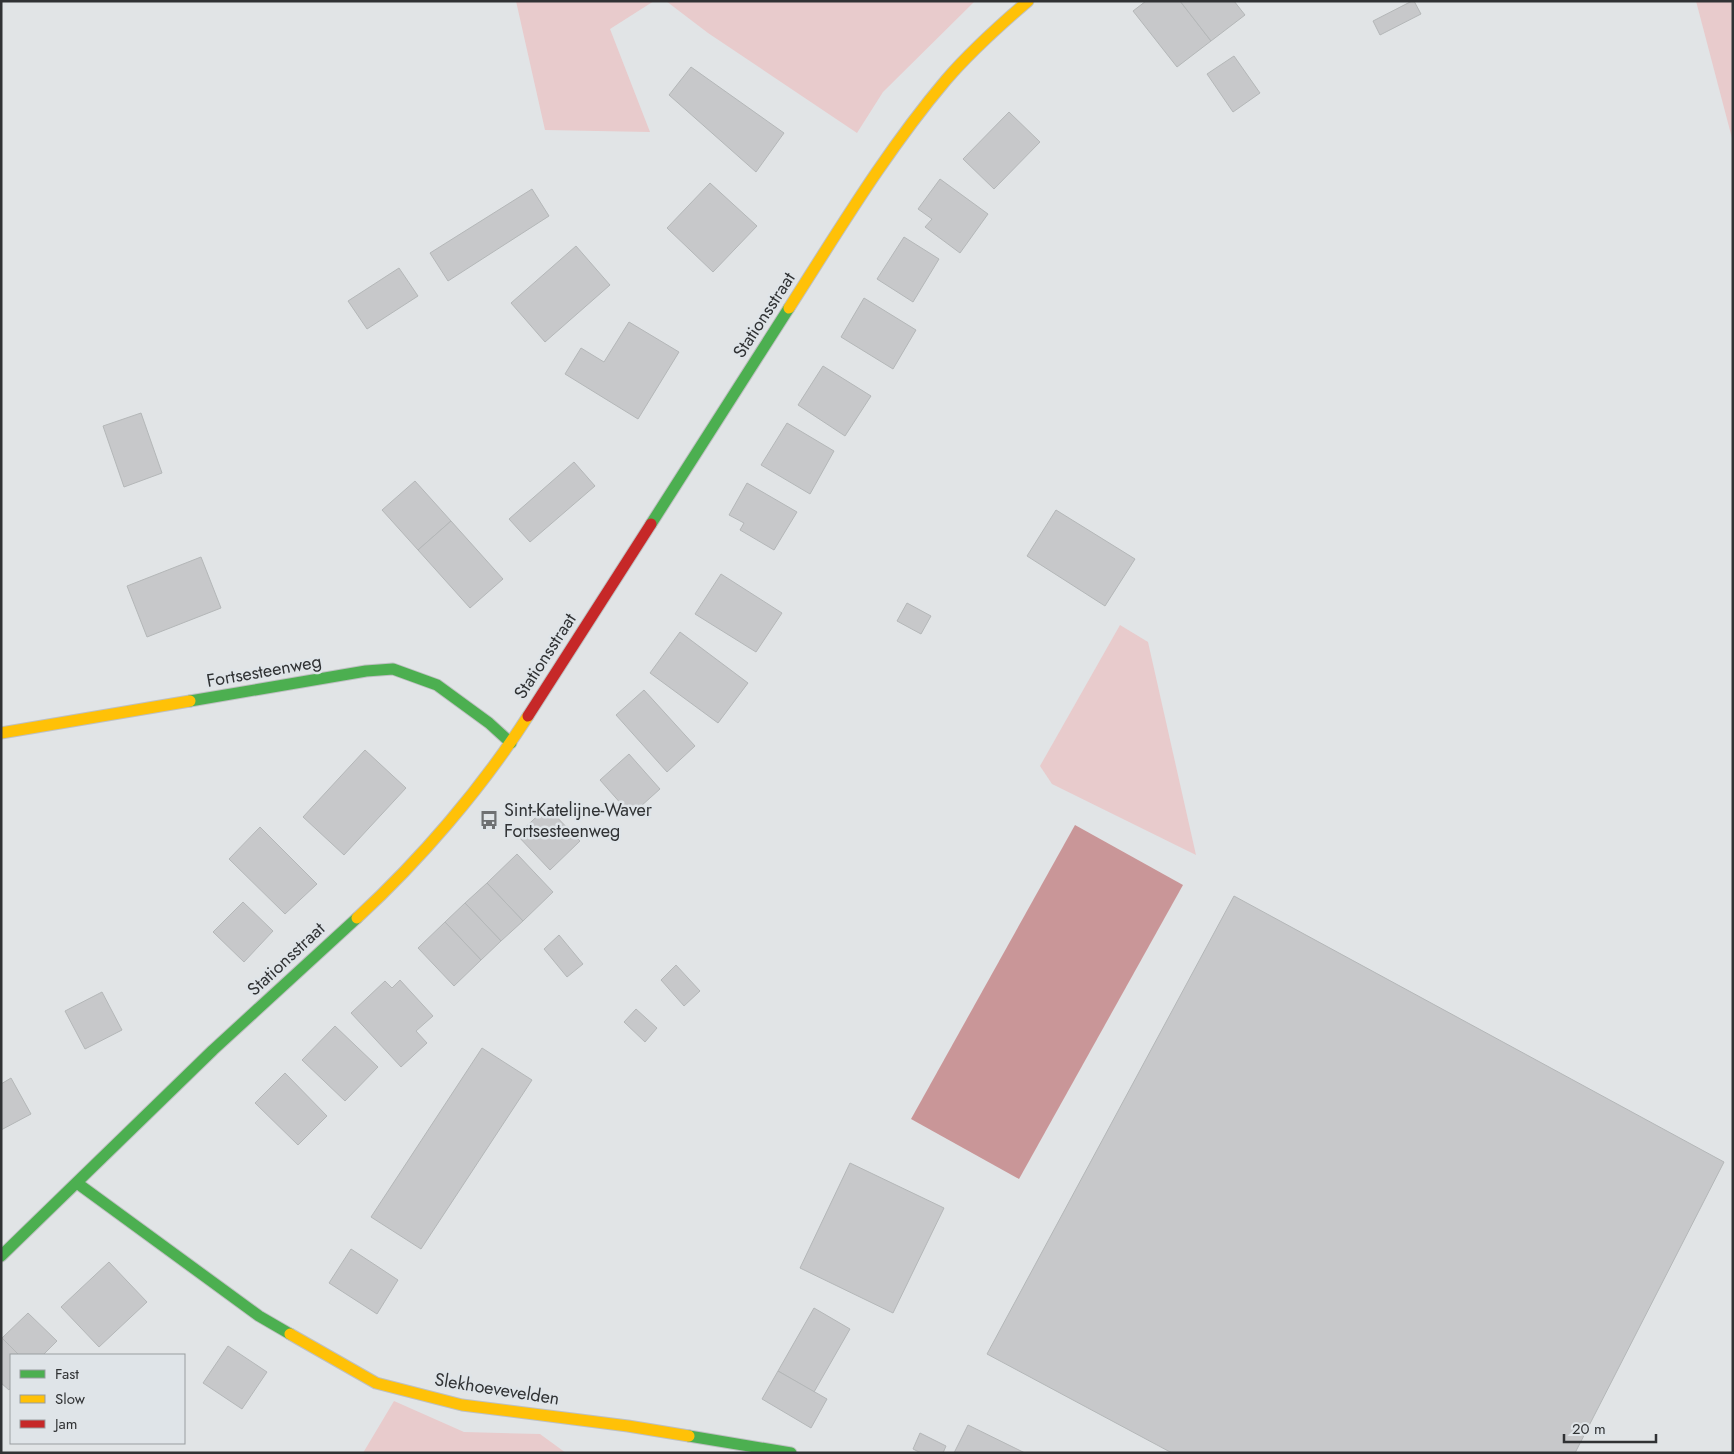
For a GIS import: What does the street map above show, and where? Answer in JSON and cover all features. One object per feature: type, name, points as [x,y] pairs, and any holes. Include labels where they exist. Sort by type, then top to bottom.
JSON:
[{"type":"street","name":"Stationsstraat","points":[[1,1256],[213,1050],[385,892],[458,811],[511,743],[881,164],[947,79],[1028,1]]},
{"type":"street","name":"Fortsesteenweg","points":[[1,733],[366,671],[393,669],[437,685],[489,723],[511,743]]},
{"type":"street","name":"Slekhoevevelden","points":[[77,1183],[259,1316],[376,1383],[462,1405],[628,1426],[791,1453]]},
{"type":"shaded area","points":[[516,1],[654,1],[610,29],[650,132],[545,130]]},
{"type":"shaded area","points":[[666,1],[975,1],[883,92],[857,133],[708,33]]},
{"type":"shaded area","points":[[1696,1],[1733,1],[1733,142]]},
{"type":"shaded area","points":[[1120,625],[1148,642],[1196,855],[1052,784],[1040,766]]},
{"type":"shaded area","points":[[1075,825],[1183,885],[1019,1179],[911,1119]]},
{"type":"shaded area","points":[[394,1401],[464,1432],[540,1434],[566,1453],[363,1453]]},
{"type":"building","points":[[1146,1],[1180,1],[1211,41],[1177,67],[1133,11]]},
{"type":"building","points":[[1180,1],[1234,1],[1245,15],[1211,41]]},
{"type":"building","points":[[1414,1],[1421,14],[1380,35],[1373,21]]},
{"type":"building","points":[[1234,56],[1260,93],[1233,112],[1207,74]]},
{"type":"building","points":[[691,67],[784,133],[756,172],[669,95]]},
{"type":"building","points":[[1009,112],[1040,142],[994,189],[963,159]]},
{"type":"building","points":[[940,179],[988,214],[960,253],[925,227],[932,219],[918,209]]},
{"type":"building","points":[[710,183],[757,226],[713,272],[667,228]]},
{"type":"building","points":[[532,189],[549,216],[448,281],[430,253]]},
{"type":"building","points":[[904,237],[939,259],[913,302],[877,279]]},
{"type":"building","points":[[576,246],[610,285],[545,342],[511,303]]},
{"type":"building","points":[[399,268],[418,296],[367,329],[348,301]]},
{"type":"building","points":[[864,298],[916,330],[893,369],[841,337]]},
{"type":"building","points":[[629,322],[679,352],[638,419],[565,374],[581,348],[604,362]]},
{"type":"building","points":[[823,366],[871,396],[845,436],[798,405]]},
{"type":"building","points":[[141,413],[162,473],[124,487],[103,426]]},
{"type":"building","points":[[787,423],[834,451],[810,494],[761,465]]},
{"type":"building","points":[[574,462],[595,486],[530,542],[509,519]]},
{"type":"building","points":[[415,481],[451,521],[418,550],[382,510]]},
{"type":"building","points":[[747,483],[797,512],[774,550],[740,530],[744,523],[729,515]]},
{"type":"building","points":[[1056,510],[1135,559],[1105,606],[1027,556]]},
{"type":"building","points":[[451,521],[503,579],[470,608],[418,550]]},
{"type":"building","points":[[201,557],[221,608],[147,637],[127,586]]},
{"type":"building","points":[[721,574],[782,613],[756,652],[695,614]]},
{"type":"building","points":[[907,603],[931,616],[921,634],[897,621]]},
{"type":"building","points":[[680,632],[748,683],[718,723],[650,673]]},
{"type":"building","points":[[644,690],[695,746],[667,772],[616,715]]},
{"type":"building","points":[[365,750],[406,788],[344,855],[303,817]]},
{"type":"building","points":[[629,754],[660,789],[631,815],[600,780]]},
{"type":"building","points":[[547,807],[580,841],[550,870],[517,835]]},
{"type":"building","points":[[260,827],[317,884],[285,914],[229,859]]},
{"type":"building","points":[[517,854],[553,892],[523,921],[487,883]]},
{"type":"building","points":[[487,883],[523,921],[501,941],[465,903]]},
{"type":"building","points":[[1234,896],[1724,1162],[1575,1453],[1172,1453],[987,1354]]},
{"type":"building","points":[[243,902],[273,931],[244,962],[213,932]]},
{"type":"building","points":[[465,903],[501,941],[481,960],[445,922]]},
{"type":"building","points":[[445,922],[481,960],[454,986],[418,948]]},
{"type":"building","points":[[559,935],[583,964],[567,977],[544,949]]},
{"type":"building","points":[[676,965],[700,991],[684,1006],[661,980]]},
{"type":"building","points":[[400,980],[433,1016],[416,1031],[427,1043],[401,1067],[351,1013],[385,981],[392,988]]},
{"type":"building","points":[[102,992],[122,1030],[85,1049],[65,1011]]},
{"type":"building","points":[[636,1009],[657,1028],[645,1042],[624,1022]]},
{"type":"building","points":[[335,1026],[378,1067],[345,1101],[302,1060]]},
{"type":"building","points":[[482,1048],[532,1080],[421,1249],[371,1217]]},
{"type":"building","points":[[285,1073],[327,1116],[298,1145],[255,1103]]},
{"type":"building","points":[[11,1078],[31,1114],[1,1130],[1,1084]]},
{"type":"building","points":[[850,1163],[944,1208],[893,1313],[800,1268]]},
{"type":"building","points":[[351,1249],[398,1280],[377,1314],[329,1283]]},
{"type":"building","points":[[109,1262],[147,1302],[99,1347],[61,1307]]},
{"type":"building","points":[[814,1308],[850,1329],[814,1392],[778,1371]]},
{"type":"building","points":[[28,1313],[57,1341],[44,1354],[18,1354],[2,1338]]},
{"type":"building","points":[[2,1338],[18,1354],[10,1354],[9,1390],[1,1383]]},
{"type":"building","points":[[228,1346],[267,1372],[242,1409],[203,1383]]},
{"type":"building","points":[[778,1371],[827,1399],[811,1428],[762,1399]]},
{"type":"building","points":[[968,1425],[1025,1453],[954,1453]]},
{"type":"building","points":[[920,1433],[946,1446],[943,1453],[921,1453],[913,1449]]},
{"type":"traffic: fast","points":[[651,524],[789,308]]},
{"type":"traffic: fast","points":[[190,701],[366,671],[393,669],[437,685],[489,723],[511,743]]},
{"type":"traffic: fast","points":[[1,1256],[213,1050],[357,918]]},
{"type":"traffic: fast","points":[[77,1183],[259,1316],[290,1334]]},
{"type":"traffic: fast","points":[[689,1436],[791,1453]]},
{"type":"traffic: slow","points":[[789,308],[864,191],[924,107],[965,59],[1028,1]]},
{"type":"traffic: slow","points":[[1,733],[190,701]]},
{"type":"traffic: slow","points":[[357,918],[427,848],[491,770],[528,716]]},
{"type":"traffic: slow","points":[[290,1334],[376,1383],[462,1405],[628,1426],[689,1436]]},
{"type":"traffic: jam","points":[[528,716],[651,524]]},
{"type":"place","name":"Sint-Katelijne-Waver Fortsesteenweg","points":[[489,820]]}]
